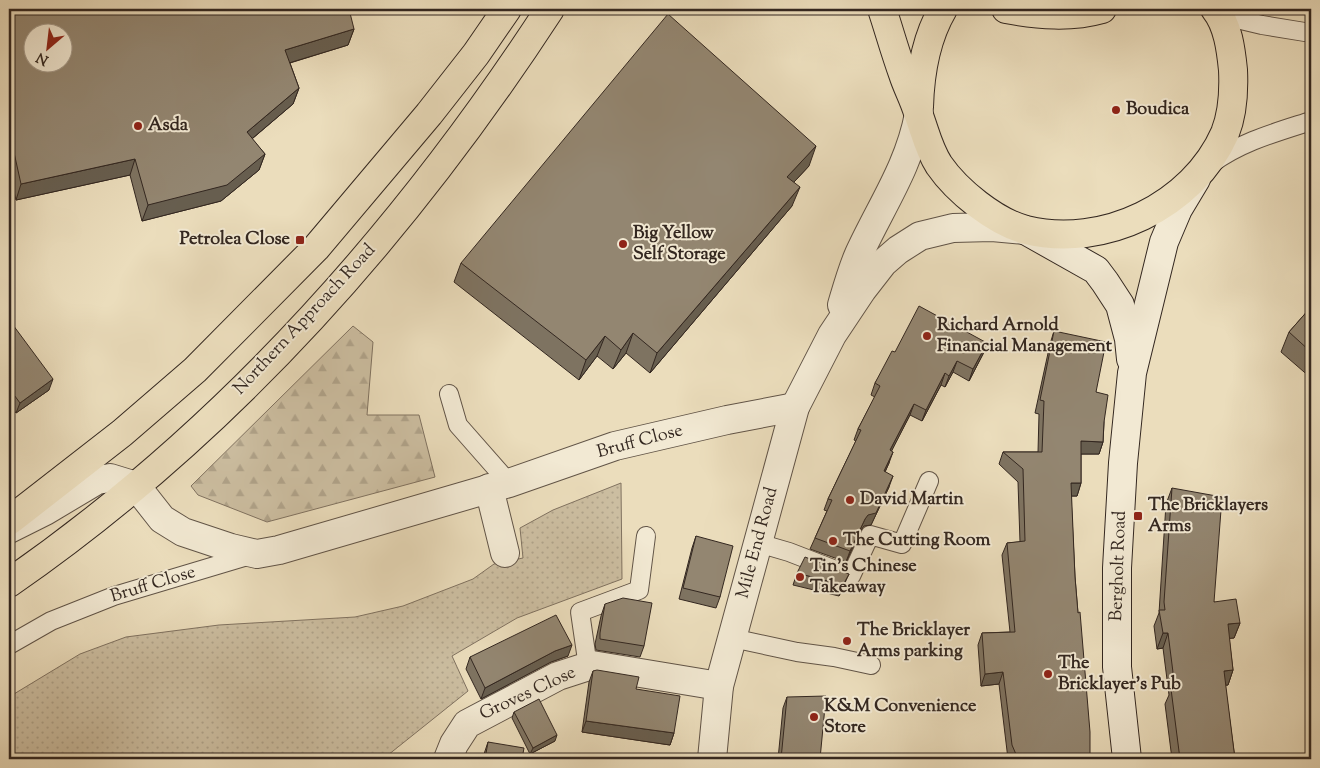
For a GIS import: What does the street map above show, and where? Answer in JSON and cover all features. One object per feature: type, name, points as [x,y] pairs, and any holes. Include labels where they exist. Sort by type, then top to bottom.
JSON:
[{"type":"main road","points":[[9,521],[122,433],[195,370],[316,248],[429,114],[476,54],[507,9]]},
{"type":"main road","name":"Northern Approach Road","points":[[9,583],[55,551],[136,486],[208,421],[276,355],[348,278],[401,216],[466,130],[550,9]]},
{"type":"main road","points":[[882,9],[903,74],[919,114],[926,140],[939,165],[957,187],[1005,222],[1025,230],[1071,234],[1107,230],[1147,214],[1173,197],[1199,173],[1212,156],[1225,133],[1232,110],[1233,92],[1232,56],[1218,11]]},
{"type":"main road","points":[[919,114],[920,86],[926,50],[943,9]]},
{"type":"main road","points":[[1006,9],[1051,15],[1074,15],[1102,9]]},
{"type":"street","name":"Mile End Road","points":[[832,335],[858,256],[906,161],[914,138],[919,114]]},
{"type":"street","name":"Bergholt Road","points":[[1127,759],[1117,667],[1117,568],[1123,463],[1132,373],[1164,242],[1178,209],[1199,173]]},
{"type":"street","name":"Mile End Road","points":[[712,759],[719,686],[795,407],[832,335],[862,290],[884,263],[898,250],[920,236],[953,228],[992,227],[1025,230]]},
{"type":"street","name":"Bergholt Road","points":[[1025,230],[1096,270],[1105,282],[1120,305],[1124,317],[1132,373]]},
{"type":"street","name":"Bruff Close","points":[[136,486],[162,519],[183,532],[256,554],[279,550],[499,486],[615,446],[727,420],[795,407]]},
{"type":"street","points":[[9,529],[45,511],[97,480],[110,478],[136,486]]},
{"type":"street","points":[[499,486],[505,553]]},
{"type":"street","name":"Groves Close","points":[[448,759],[454,744],[467,724],[558,676],[592,665],[719,686]]},
{"type":"lane","points":[[1218,11],[1262,25],[1311,33]]},
{"type":"lane","points":[[1199,173],[1220,157],[1243,146],[1267,135],[1311,121]]},
{"type":"lane","points":[[449,394],[458,425],[499,486]]},
{"type":"lane","points":[[758,543],[789,552],[851,576],[870,535],[902,544],[929,481]]},
{"type":"lane","points":[[588,667],[580,612],[639,590],[646,536]]},
{"type":"lane","name":"Bruff Close","points":[[9,645],[51,621],[114,596],[256,554]]},
{"type":"lane","points":[[732,638],[797,652],[834,657],[871,666]]},
{"type":"green space","points":[[353,326],[373,342],[367,415],[419,415],[435,477],[267,522],[198,495],[191,486]]},
{"type":"green space","points":[[621,483],[622,579],[517,618],[452,656],[468,691],[383,759],[9,759],[9,697],[80,654],[126,637],[219,625],[355,617],[403,606],[473,579],[494,564],[523,558],[520,528],[553,510]]},
{"type":"building","name":"Asda","points":[[9,9],[349,9],[354,29],[285,50],[299,88],[247,132],[265,154],[227,185],[148,205],[135,159],[21,184],[9,130]]},
{"type":"building","name":"Big Yellow Self Storage","points":[[668,14],[816,146],[787,177],[800,187],[657,353],[633,333],[621,350],[605,336],[586,360],[461,263]]},
{"type":"building","points":[[919,306],[987,343],[973,369],[957,361],[949,376],[945,373],[926,410],[914,404],[890,450],[893,452],[884,471],[893,476],[876,513],[868,515],[865,519],[850,551],[815,538],[832,500],[828,499],[861,430],[858,429],[880,386],[875,383],[892,351],[895,352]]},
{"type":"building","points":[[1311,307],[1311,352],[1289,332]]},
{"type":"building","points":[[13,325],[53,379],[20,403],[9,388],[9,334]]},
{"type":"building","points":[[1054,331],[1106,342],[1096,392],[1108,395],[1103,442],[1081,441],[1081,483],[1071,483],[1075,577],[1078,613],[1080,612],[1090,732],[1090,759],[1018,759],[1012,745],[1003,672],[985,674],[982,633],[1015,632],[1007,543],[1025,541],[1023,469],[1003,452],[1042,452],[1044,401],[1040,400]]},
{"type":"building","points":[[1172,488],[1222,497],[1214,602],[1236,599],[1240,623],[1228,624],[1233,670],[1224,671],[1235,759],[1180,759],[1171,689],[1175,688],[1168,633],[1163,633],[1159,610],[1165,610]]},
{"type":"building","points":[[696,536],[733,546],[720,597],[683,588]]},
{"type":"building","points":[[805,557],[849,574],[843,585],[797,573]]},
{"type":"building","points":[[623,598],[652,603],[644,646],[600,639],[605,604]]},
{"type":"building","points":[[556,615],[572,645],[555,651],[485,688],[470,657]]},
{"type":"building","points":[[597,670],[639,677],[636,689],[680,696],[674,733],[586,721],[593,671]]},
{"type":"building","points":[[826,696],[820,759],[781,759],[787,697]]},
{"type":"building","points":[[539,699],[557,735],[533,748],[514,712]]},
{"type":"building","points":[[488,742],[524,748],[522,759],[485,759]]},
{"type":"place","name":"Boudica","points":[[1116,110]]},
{"type":"place","name":"Asda","points":[[138,126]]},
{"type":"place","name":"Petrolea Close","points":[[300,240]]},
{"type":"place","name":"Big Yellow Self Storage","points":[[623,244]]},
{"type":"place","name":"Richard Arnold Financial Management","points":[[927,336]]},
{"type":"place","name":"David Martin","points":[[850,500]]},
{"type":"place","name":"The Bricklayers Arms","points":[[1138,516]]},
{"type":"place","name":"The Cutting Room","points":[[833,541]]},
{"type":"place","name":"Tin's Chinese Takeaway","points":[[800,577]]},
{"type":"place","name":"The Bricklayer Arms parking","points":[[847,641]]},
{"type":"place","name":"The Bricklayer's Pub","points":[[1048,674]]},
{"type":"place","name":"K&M Convenience Store","points":[[814,717]]}]
